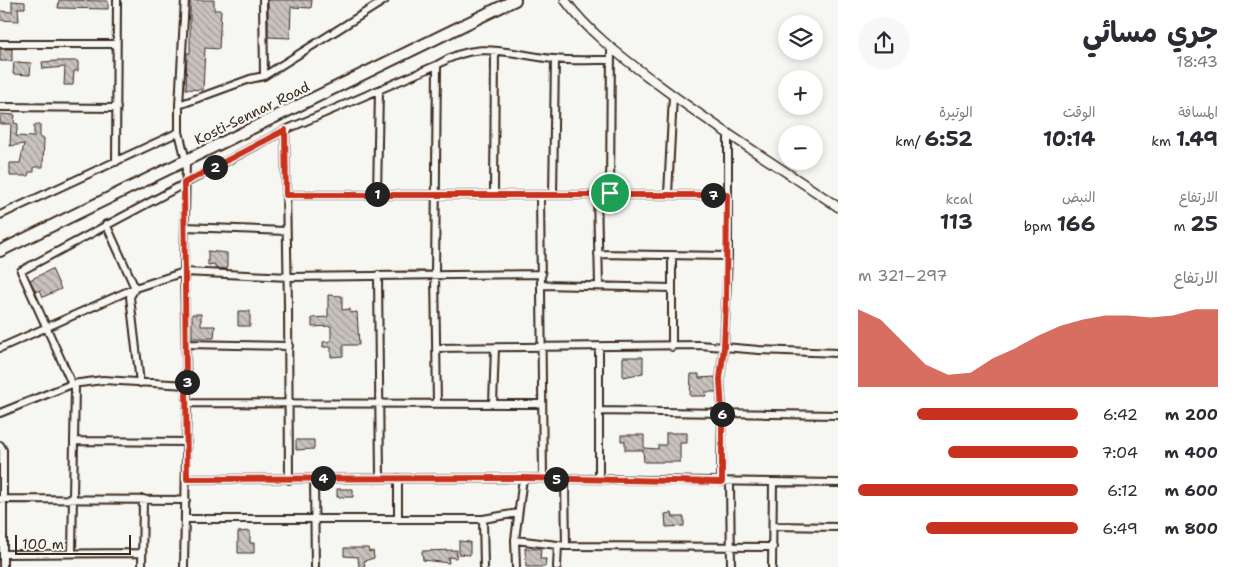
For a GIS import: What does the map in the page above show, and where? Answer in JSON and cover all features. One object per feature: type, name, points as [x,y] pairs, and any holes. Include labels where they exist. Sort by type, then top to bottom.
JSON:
[{"type":"highway","name":"Kosti-Sennar Road","points":[[0,251],[515,0]]},
{"type":"street","points":[[116,162],[117,0]]},
{"type":"street","points":[[184,567],[188,403],[184,272],[184,183],[186,161],[179,132],[179,105],[185,0]]},
{"type":"street","points":[[263,0],[264,76]]},
{"type":"street","points":[[179,105],[250,79],[264,76],[386,0]]},
{"type":"street","points":[[565,0],[580,19],[610,48],[673,96],[728,135],[838,207]]},
{"type":"street","points":[[0,44],[116,44]]},
{"type":"street","points":[[610,48],[610,193]]},
{"type":"street","points":[[72,552],[76,387],[72,384],[45,329],[21,271],[285,130],[437,65],[462,52],[482,49],[555,59],[611,60]]},
{"type":"street","points":[[494,194],[495,51]]},
{"type":"street","points":[[553,195],[555,59]]},
{"type":"street","points":[[437,65],[435,275],[437,404]]},
{"type":"street","points":[[377,194],[379,90]]},
{"type":"street","points":[[668,194],[673,96]]},
{"type":"street","points":[[0,107],[117,108]]},
{"type":"street","points":[[285,130],[289,346],[289,480]]},
{"type":"street","points":[[0,215],[179,132]]},
{"type":"street","points":[[722,482],[720,379],[724,347],[728,256],[728,135]]},
{"type":"street","points":[[286,195],[553,195],[610,193],[727,195]]},
{"type":"street","points":[[597,194],[599,286]]},
{"type":"street","points":[[540,195],[542,478]]},
{"type":"street","points":[[106,224],[135,288]]},
{"type":"street","points":[[185,227],[286,231]]},
{"type":"street","points":[[598,254],[728,256]]},
{"type":"street","points":[[672,256],[672,346]]},
{"type":"street","points":[[0,348],[135,288],[184,272],[288,277],[542,274]]},
{"type":"street","points":[[378,275],[380,478]]},
{"type":"street","points":[[542,285],[672,288]]},
{"type":"street","points":[[135,288],[130,297],[140,383]]},
{"type":"street","points":[[186,344],[289,346]]},
{"type":"street","points":[[436,348],[672,346],[838,353]]},
{"type":"street","points":[[494,404],[495,348]]},
{"type":"street","points":[[599,348],[599,479]]},
{"type":"street","points":[[0,413],[72,384],[103,380],[187,385]]},
{"type":"street","points":[[188,403],[542,404]]},
{"type":"street","points":[[599,411],[838,415]]},
{"type":"street","points":[[74,441],[187,442]]},
{"type":"street","points":[[0,445],[3,450],[1,499],[3,567]]},
{"type":"street","points":[[314,478],[315,567]]},
{"type":"street","points":[[398,478],[398,519]]},
{"type":"street","points":[[516,567],[515,540],[523,478]]},
{"type":"street","points":[[187,479],[542,478],[565,480],[838,483]]},
{"type":"street","points":[[557,567],[562,545],[565,480]]},
{"type":"street","points":[[730,482],[731,567]]},
{"type":"street","points":[[772,567],[773,483]]},
{"type":"street","points":[[1,499],[186,500]]},
{"type":"street","points":[[142,567],[143,499]]},
{"type":"street","points":[[186,519],[483,519],[518,513]]},
{"type":"street","points":[[483,519],[484,567]]},
{"type":"street","points":[[772,526],[838,527]]},
{"type":"street","points":[[515,540],[562,545],[772,547]]},
{"type":"street","points":[[3,554],[72,552],[142,553]]},
{"type":"building","points":[[59,0],[108,1],[108,9],[58,8]]},
{"type":"building","points":[[190,0],[214,0],[214,10],[221,10],[219,49],[205,48],[203,90],[186,89],[187,53],[190,53]]},
{"type":"building","points":[[268,0],[312,0],[311,8],[291,7],[290,38],[268,37]]},
{"type":"building","points":[[12,1],[25,2],[25,8],[18,8],[19,21],[0,20],[0,11],[12,12]]},
{"type":"building","points":[[0,49],[12,49],[12,61],[0,61]]},
{"type":"building","points":[[78,61],[78,71],[74,71],[73,85],[64,85],[65,67],[43,69],[42,62]]},
{"type":"building","points":[[14,62],[31,63],[30,75],[13,74]]},
{"type":"building","points":[[0,114],[15,115],[14,123],[18,124],[16,136],[34,137],[34,125],[40,125],[40,138],[44,138],[43,167],[34,167],[34,172],[29,172],[28,176],[10,176],[10,163],[20,163],[24,144],[10,146],[11,124],[0,124]]},
{"type":"building","points":[[208,251],[227,253],[227,269],[215,268],[215,264],[208,265]]},
{"type":"building","points":[[52,269],[61,289],[43,297],[40,290],[36,292],[30,280]]},
{"type":"building","points":[[328,295],[342,296],[342,310],[350,309],[350,313],[357,312],[359,345],[343,345],[343,356],[331,357],[331,347],[323,347],[323,342],[331,341],[331,326],[312,327],[312,318],[328,317]]},
{"type":"building","points":[[238,311],[250,311],[250,326],[238,326]]},
{"type":"building","points":[[192,314],[201,314],[201,326],[215,326],[214,338],[192,338]]},
{"type":"building","points":[[623,357],[643,357],[643,373],[623,377]]},
{"type":"building","points":[[691,374],[699,374],[699,378],[715,377],[716,392],[705,392],[706,396],[690,396]]},
{"type":"building","points":[[666,433],[687,433],[687,443],[680,443],[680,462],[644,462],[643,450],[625,450],[625,441],[621,441],[621,435],[644,435],[644,448],[658,449],[658,445],[666,445]]},
{"type":"building","points":[[296,440],[314,440],[314,449],[296,450]]},
{"type":"building","points":[[337,489],[353,489],[353,497],[337,497]]},
{"type":"building","points":[[672,513],[673,517],[684,517],[684,526],[666,527],[665,514]]},
{"type":"building","points":[[250,531],[250,543],[254,543],[254,553],[238,553],[238,532]]},
{"type":"building","points":[[459,541],[470,542],[470,555],[459,554]]},
{"type":"building","points":[[344,548],[368,548],[369,552],[373,551],[374,558],[364,561],[365,567],[359,567],[358,557],[344,556]]},
{"type":"building","points":[[525,548],[541,549],[540,559],[546,559],[545,567],[526,567]]},
{"type":"building","points":[[457,550],[456,558],[448,557],[449,563],[423,560],[422,551]]},
{"type":"route","points":[[285,130],[286,195],[540,195],[610,193],[727,195],[728,256],[724,347],[720,379],[722,482],[542,478],[187,479],[188,403],[184,272],[184,183],[285,130]]}]
